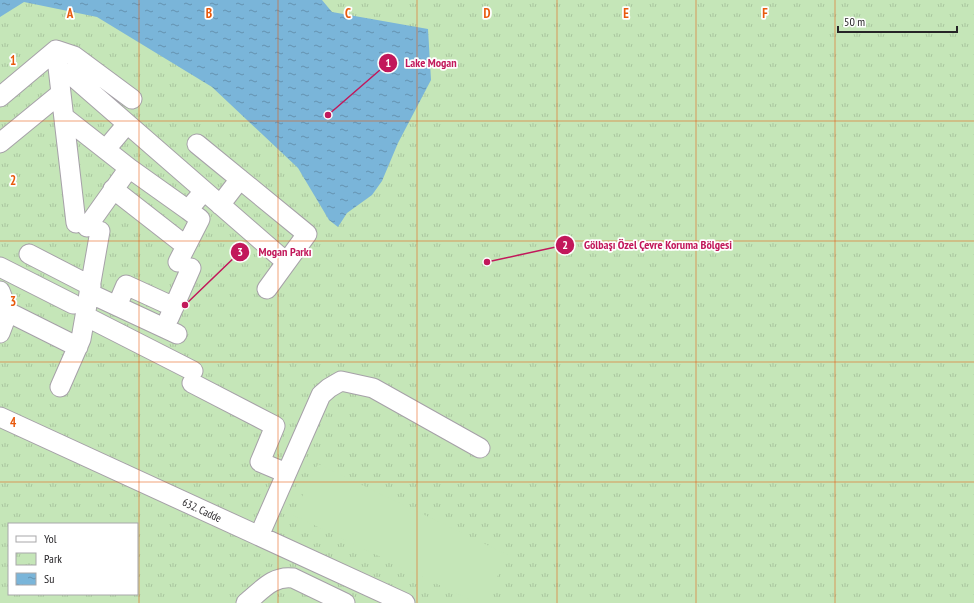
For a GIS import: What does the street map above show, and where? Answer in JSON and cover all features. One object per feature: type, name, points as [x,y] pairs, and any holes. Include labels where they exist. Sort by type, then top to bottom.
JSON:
[{"type":"street","points":[[60,387],[81,339],[79,310],[90,289],[88,227],[64,117],[61,93],[65,63]]},
{"type":"street","points":[[0,97],[65,63]]},
{"type":"street","points":[[65,63],[132,99]]},
{"type":"street","points":[[65,63],[127,124],[286,262]]},
{"type":"street","points":[[0,143],[61,93]]},
{"type":"street","points":[[29,254],[117,306],[171,331],[174,307],[185,258],[200,219],[129,168],[64,117]]},
{"type":"street","points":[[106,149],[127,124]]},
{"type":"street","points":[[197,144],[307,234],[267,289]]},
{"type":"street","points":[[88,227],[129,168]]},
{"type":"street","points":[[220,204],[240,179]]},
{"type":"street","points":[[113,189],[185,258]]},
{"type":"street","points":[[188,210],[204,191]]},
{"type":"street","points":[[0,267],[79,310],[275,426],[260,462],[286,473]]},
{"type":"street","points":[[117,306],[126,285],[174,307]]},
{"type":"street","points":[[0,333],[2,299],[78,347]]},
{"type":"street","points":[[259,536],[321,395],[341,381],[372,388],[480,448]]},
{"type":"street","name":"632. Cadde","points":[[0,417],[405,603]]},
{"type":"street","points":[[246,603],[278,578],[285,577],[294,578],[345,603]]},
{"type":"green space","points":[[0,0],[974,0],[974,603],[0,603]]},
{"type":"green space","points":[[318,464],[508,555],[484,603],[477,603],[293,515]]},
{"type":"green space","points":[[288,596],[303,603],[284,603]]},
{"type":"water","points":[[0,0],[322,0],[332,12],[428,29],[431,80],[398,143],[382,181],[372,195],[347,213],[338,227],[329,220],[298,168],[212,87],[97,17],[24,2],[0,17]]},
{"type":"place","name":"Lake Mogan","points":[[328,115]]},
{"type":"place","name":"Gölbaşı Özel Çevre Koruma Bölgesi","points":[[487,262]]},
{"type":"place","name":"Mogan Parkı","points":[[185,305]]}]
